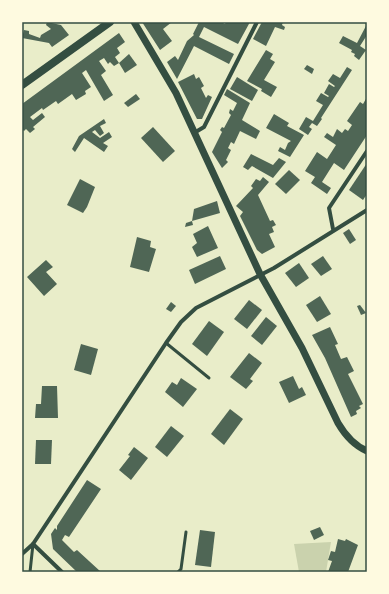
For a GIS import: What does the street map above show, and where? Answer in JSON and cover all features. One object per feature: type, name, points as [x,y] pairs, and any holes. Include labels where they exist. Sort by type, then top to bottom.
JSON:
[{"type":"main road","points":[[22,85],[110,22]]},
{"type":"street","points":[[134,22],[176,94],[260,274],[302,348],[344,434],[353,443],[367,451]]},
{"type":"street","points":[[194,133],[204,127],[257,22]]},
{"type":"street","points":[[333,229],[329,208],[367,151]]},
{"type":"street","points":[[22,554],[33,544],[181,322],[196,308],[274,268],[333,229],[367,210]]},
{"type":"street","points":[[33,544],[62,572]]},
{"type":"lane","points":[[166,343],[209,378]]},
{"type":"lane","points":[[178,572],[181,569],[186,532]]},
{"type":"lane","points":[[30,572],[33,544]]},
{"type":"green space","points":[[331,542],[326,572],[299,572],[294,544]]},
{"type":"building","points":[[47,22],[61,25],[69,35],[52,47],[49,43],[22,38],[24,30],[29,31],[29,34],[40,38],[41,35],[51,29],[46,25]]},
{"type":"building","points":[[142,22],[172,22],[163,29],[172,41],[160,50]]},
{"type":"building","points":[[199,22],[221,22],[225,24],[226,22],[250,22],[238,44],[204,27],[199,37],[234,54],[229,64],[194,46],[177,79],[167,62],[175,56],[178,60],[187,41],[194,35],[193,34]]},
{"type":"building","points":[[262,22],[283,22],[282,25],[285,27],[284,30],[275,27],[266,46],[253,39]]},
{"type":"building","points":[[367,24],[367,35],[360,46],[366,50],[359,60],[354,56],[355,54],[351,52],[352,50],[339,43],[343,36],[357,43]]},
{"type":"building","points":[[119,33],[125,42],[117,48],[120,53],[115,57],[119,63],[114,66],[110,62],[108,64],[104,58],[99,61],[106,71],[101,75],[113,95],[104,101],[86,70],[82,73],[91,87],[85,91],[86,94],[76,100],[72,94],[58,104],[56,101],[43,110],[42,108],[30,117],[33,120],[42,113],[45,117],[33,127],[35,129],[30,133],[26,129],[24,131],[22,129],[22,104]]},
{"type":"building","points":[[266,50],[273,54],[270,59],[275,62],[264,80],[277,87],[271,97],[261,91],[262,89],[247,81]]},
{"type":"building","points":[[129,54],[137,65],[125,73],[119,63]]},
{"type":"building","points":[[307,65],[314,69],[312,74],[304,69]]},
{"type":"building","points":[[347,67],[352,70],[317,126],[312,123],[309,127],[312,129],[308,135],[299,129],[306,117],[313,121],[323,105],[316,101],[321,93],[328,97],[329,96],[324,93],[329,84],[334,87],[335,86],[328,81],[333,74],[340,78]]},
{"type":"building","points":[[194,74],[196,79],[199,77],[204,86],[201,88],[206,98],[208,95],[212,97],[202,119],[197,119],[178,82]]},
{"type":"building","points":[[237,77],[258,90],[252,101],[230,89]]},
{"type":"building","points":[[227,89],[250,103],[242,120],[260,131],[256,139],[240,131],[234,144],[231,142],[228,148],[231,150],[226,160],[228,162],[222,168],[212,152],[222,132],[220,130],[222,127],[224,128],[231,115],[229,113],[230,109],[233,111],[237,103],[224,95]]},
{"type":"building","points":[[136,94],[140,99],[128,107],[124,103]]},
{"type":"building","points":[[367,97],[367,135],[344,170],[334,163],[322,182],[331,188],[327,194],[311,183],[315,177],[305,171],[317,152],[327,159],[336,145],[324,137],[327,133],[333,137],[337,129],[342,133],[345,129],[348,131],[352,125],[347,121],[360,102],[363,104]]},
{"type":"building","points":[[274,114],[289,123],[287,126],[304,135],[290,157],[278,151],[280,147],[285,150],[288,143],[291,141],[266,128]]},
{"type":"building","points":[[104,119],[106,123],[100,126],[104,133],[100,136],[95,130],[92,132],[100,138],[109,132],[112,137],[103,143],[108,146],[104,152],[84,138],[75,152],[72,149],[79,136]]},
{"type":"building","points":[[153,127],[175,151],[163,162],[141,138]]},
{"type":"building","points":[[251,154],[273,165],[279,158],[286,162],[273,178],[252,166],[248,170],[243,167]]},
{"type":"building","points":[[367,163],[367,194],[363,200],[349,190]]},
{"type":"building","points":[[289,170],[300,180],[286,194],[275,184]]},
{"type":"building","points":[[263,177],[269,182],[258,195],[270,221],[273,220],[276,225],[272,227],[274,232],[269,234],[275,247],[262,254],[257,250],[240,216],[243,212],[236,206],[253,188],[251,186],[256,179],[260,181]]},
{"type":"building","points":[[80,179],[95,187],[83,213],[67,205]]},
{"type":"building","points":[[217,201],[220,213],[192,221],[194,209]]},
{"type":"building","points":[[192,221],[193,225],[185,227],[186,223]]},
{"type":"building","points":[[208,226],[218,248],[197,257],[192,247],[197,243],[193,234]]},
{"type":"building","points":[[349,229],[356,240],[350,244],[343,233]]},
{"type":"building","points":[[137,237],[151,241],[150,247],[156,249],[149,272],[130,267]]},
{"type":"building","points":[[220,256],[226,269],[195,284],[189,270]]},
{"type":"building","points":[[323,256],[332,269],[321,276],[311,264]]},
{"type":"building","points":[[46,260],[53,267],[46,272],[57,284],[44,296],[27,277]]},
{"type":"building","points":[[299,263],[309,278],[296,287],[285,273]]},
{"type":"building","points":[[320,296],[331,314],[317,322],[306,305]]},
{"type":"building","points":[[249,300],[262,310],[247,329],[234,319]]},
{"type":"building","points":[[171,302],[176,306],[171,312],[166,309]]},
{"type":"building","points":[[360,305],[366,313],[361,315],[357,306]]},
{"type":"building","points":[[266,317],[277,326],[262,345],[251,336]]},
{"type":"building","points":[[209,321],[224,332],[207,356],[192,344]]},
{"type":"building","points":[[330,327],[338,344],[335,345],[341,359],[347,357],[354,371],[348,374],[363,404],[359,406],[361,408],[356,411],[357,414],[351,417],[325,358],[312,335]]},
{"type":"building","points":[[81,344],[98,349],[91,375],[74,370]]},
{"type":"building","points":[[249,353],[262,363],[250,379],[253,381],[246,389],[230,377]]},
{"type":"building","points":[[293,376],[299,389],[302,387],[306,395],[289,403],[279,382]]},
{"type":"building","points":[[181,378],[197,389],[183,407],[165,392],[172,382],[177,385]]},
{"type":"building","points":[[42,386],[57,386],[58,418],[35,418],[36,404],[41,404]]},
{"type":"building","points":[[230,409],[243,419],[224,445],[211,434]]},
{"type":"building","points":[[171,426],[184,436],[167,457],[155,447]]},
{"type":"building","points":[[36,440],[52,440],[51,464],[35,464]]},
{"type":"building","points":[[134,447],[148,458],[131,480],[119,470],[130,456],[128,455]]},
{"type":"building","points":[[87,480],[101,489],[69,537],[65,535],[62,540],[74,552],[77,550],[101,572],[77,572],[53,549],[51,534],[55,528],[57,530],[57,526]]},
{"type":"building","points":[[320,527],[324,535],[314,540],[310,531]]},
{"type":"building","points":[[200,530],[215,532],[211,567],[195,565]]},
{"type":"building","points":[[338,539],[345,541],[346,539],[358,545],[348,572],[328,572],[332,561],[328,560],[331,551],[335,552]]}]
